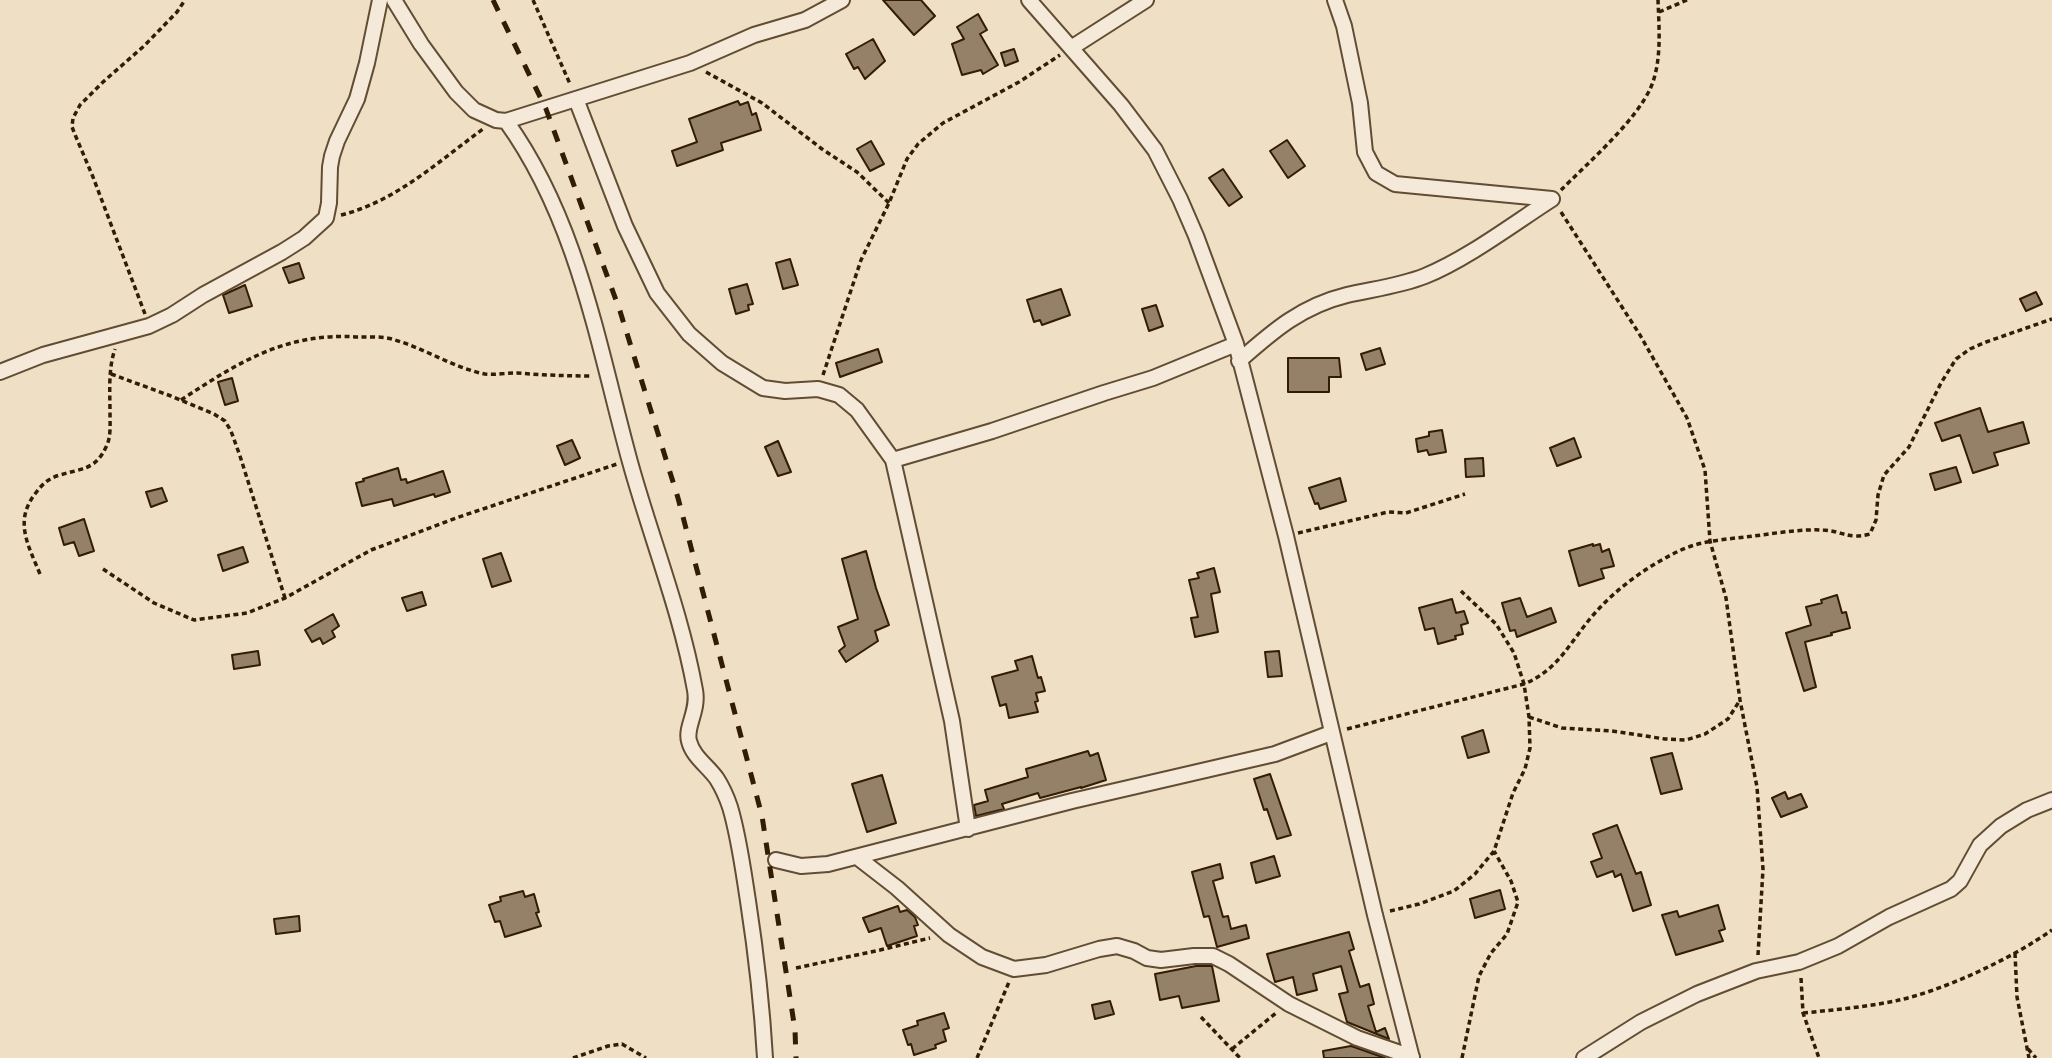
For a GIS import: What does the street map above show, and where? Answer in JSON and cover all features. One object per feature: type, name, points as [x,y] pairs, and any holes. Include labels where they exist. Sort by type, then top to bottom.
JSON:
[{"type":"street","points":[[0,372],[55,352],[149,326],[282,252],[304,238],[326,218],[332,156],[357,99],[380,0]]},
{"type":"street","points":[[394,0],[421,44],[456,92],[474,110],[501,120],[535,165],[557,210],[572,251],[629,460],[675,605],[691,668],[696,708],[688,738],[696,756],[717,780],[732,815],[756,957],[765,1058]]},
{"type":"street","points":[[501,120],[690,63],[754,35],[805,20],[842,0]]},
{"type":"street","points":[[1029,0],[1121,105],[1155,150],[1196,236],[1236,344],[1286,536],[1331,733],[1412,1058]]},
{"type":"street","points":[[1070,48],[1146,0]]},
{"type":"street","points":[[1335,0],[1344,26],[1360,103],[1365,152],[1376,173],[1395,184],[1408,186],[1552,199]]},
{"type":"street","points":[[576,99],[625,226],[657,293],[689,334],[722,363],[763,388],[785,391],[818,389],[838,395],[857,410],[893,460],[952,721],[968,829]]},
{"type":"street","points":[[1240,361],[1277,328],[1305,309],[1345,296],[1424,277],[1455,261],[1552,199]]},
{"type":"street","points":[[893,460],[992,431],[1153,378],[1236,344]]},
{"type":"street","points":[[776,860],[801,866],[828,864],[1072,801],[1275,754],[1331,733]]},
{"type":"street","points":[[1584,1058],[1641,1022],[1697,994],[1756,971],[1799,962],[1838,946],[1889,917],[1951,889],[1960,881],[1980,845],[2001,825],[2052,800]]},
{"type":"street","points":[[857,857],[897,888],[949,935],[982,957],[1014,969],[1046,965],[1116,946],[1154,959],[1213,956],[1289,1004],[1357,1038],[1412,1058]]},
{"type":"path","points":[[149,326],[129,268],[72,127],[73,118],[80,105],[145,46],[185,0]]},
{"type":"path","points":[[533,0],[576,99]]},
{"type":"path","points":[[1658,0],[1657,61],[1651,86],[1637,110],[1552,199],[1640,335],[1687,418],[1705,470],[1710,541],[1726,598],[1761,823],[1763,869],[1756,971]]},
{"type":"path","points":[[1659,12],[1687,0]]},
{"type":"path","points":[[818,389],[860,260],[907,159],[928,133],[943,122],[1019,82],[1070,48]]},
{"type":"path","points":[[690,63],[762,103],[857,172],[888,203]]},
{"type":"path","points":[[326,218],[359,210],[391,195],[501,120]]},
{"type":"path","points":[[1331,733],[1524,684],[1541,677],[1554,665],[1596,612],[1625,585],[1683,549],[1710,541],[1797,531],[1826,530],[1859,537],[1870,534],[1876,520],[1878,495],[1884,475],[1909,447],[1956,359],[1986,342],[2052,319]]},
{"type":"path","points":[[40,573],[23,528],[23,515],[28,503],[44,482],[58,475],[86,469],[101,457],[108,442],[113,356],[120,334]]},
{"type":"path","points":[[181,400],[231,367],[274,348],[312,339],[349,336],[391,338],[486,374],[608,376]]},
{"type":"path","points":[[111,374],[181,400],[225,421],[231,431],[285,598]]},
{"type":"path","points":[[103,569],[154,603],[194,620],[247,613],[285,598],[371,550],[456,518],[629,460]]},
{"type":"path","points":[[1286,536],[1388,512],[1406,513],[1465,494]]},
{"type":"path","points":[[1375,915],[1419,904],[1454,891],[1475,874],[1494,851],[1530,748],[1524,684],[1514,653],[1496,624],[1461,592]]},
{"type":"path","points":[[1529,717],[1562,728],[1686,740],[1705,734],[1728,719],[1740,701]]},
{"type":"path","points":[[1462,1058],[1479,976],[1490,953],[1507,934],[1518,902],[1511,881],[1494,851]]},
{"type":"path","points":[[1803,1013],[1897,1001],[1944,985],[2015,952],[2052,930]]},
{"type":"path","points":[[796,968],[925,938],[949,935]]},
{"type":"path","points":[[2015,952],[2017,997],[2029,1058]]},
{"type":"path","points":[[1799,962],[1803,1013],[1819,1058]]},
{"type":"path","points":[[977,1058],[1014,969]]},
{"type":"path","points":[[1232,1049],[1289,1004]]},
{"type":"path","points":[[1201,1017],[1240,1058]]},
{"type":"path","points":[[573,1058],[622,1044],[646,1058]]},
{"type":"path","points":[[2027,1048],[2036,1058]]},
{"type":"building","points":[[883,0],[921,0],[935,16],[914,35]]},
{"type":"building","points":[[978,14],[987,30],[980,34],[998,65],[983,74],[981,70],[962,75],[952,44],[964,39],[957,27]]},
{"type":"building","points":[[873,39],[885,61],[865,79],[858,67],[854,69],[846,54]]},
{"type":"building","points":[[1014,49],[1018,61],[1005,66],[1001,53]]},
{"type":"building","points":[[738,101],[740,105],[748,102],[752,115],[756,113],[761,130],[721,143],[723,150],[677,166],[672,151],[697,142],[689,119]]},
{"type":"building","points":[[1287,140],[1305,166],[1288,178],[1270,151]]},
{"type":"building","points":[[871,141],[884,164],[870,171],[857,149]]},
{"type":"building","points":[[1223,169],[1242,197],[1229,206],[1209,178]]},
{"type":"building","points":[[790,259],[798,285],[783,289],[776,263]]},
{"type":"building","points":[[299,263],[304,278],[289,283],[283,268]]},
{"type":"building","points":[[747,284],[753,304],[748,305],[749,310],[736,314],[729,289]]},
{"type":"building","points":[[245,285],[252,306],[229,313],[223,295]]},
{"type":"building","points":[[1061,289],[1070,315],[1042,325],[1040,320],[1034,322],[1027,300]]},
{"type":"building","points":[[2036,292],[2042,304],[2026,311],[2020,299]]},
{"type":"building","points":[[1156,305],[1163,326],[1149,331],[1142,309]]},
{"type":"building","points":[[1380,348],[1385,364],[1366,370],[1361,354]]},
{"type":"building","points":[[878,349],[882,362],[840,377],[836,363]]},
{"type":"building","points":[[1288,358],[1339,358],[1341,377],[1329,377],[1329,392],[1288,392]]},
{"type":"building","points":[[232,378],[238,401],[225,405],[218,382]]},
{"type":"building","points":[[1980,408],[1988,432],[2023,422],[2029,443],[1994,453],[1998,465],[1973,473],[1960,435],[1942,441],[1935,423]]},
{"type":"building","points":[[1442,430],[1446,452],[1429,455],[1427,450],[1418,452],[1416,439],[1429,436],[1429,432]]},
{"type":"building","points":[[1574,438],[1581,457],[1557,466],[1550,448]]},
{"type":"building","points":[[572,440],[580,458],[565,465],[557,446]]},
{"type":"building","points":[[778,441],[791,472],[778,476],[765,447]]},
{"type":"building","points":[[1483,458],[1484,476],[1466,477],[1465,459]]},
{"type":"building","points":[[1956,467],[1961,482],[1935,490],[1930,474]]},
{"type":"building","points":[[398,468],[401,480],[406,479],[407,483],[443,471],[450,492],[394,506],[392,499],[362,506],[356,483]]},
{"type":"building","points":[[1340,478],[1346,501],[1320,509],[1318,503],[1315,504],[1309,488]]},
{"type":"building","points":[[162,488],[167,501],[151,507],[146,492]]},
{"type":"building","points":[[84,519],[94,551],[79,556],[74,542],[64,545],[59,528]]},
{"type":"building","points":[[1600,544],[1602,552],[1609,549],[1614,566],[1601,569],[1604,578],[1579,586],[1569,551]]},
{"type":"building","points":[[243,547],[248,562],[223,571],[218,555]]},
{"type":"building","points":[[866,551],[889,625],[875,631],[878,641],[846,662],[839,651],[845,646],[838,627],[858,619],[842,559]]},
{"type":"building","points":[[501,553],[511,581],[492,587],[483,559]]},
{"type":"building","points":[[1214,568],[1220,592],[1211,594],[1218,632],[1195,637],[1191,618],[1198,617],[1189,580],[1199,578],[1197,573]]},
{"type":"building","points":[[422,592],[426,605],[407,611],[402,598]]},
{"type":"building","points":[[1837,595],[1842,613],[1846,612],[1850,628],[1805,642],[1816,687],[1804,691],[1786,633],[1811,625],[1806,607]]},
{"type":"building","points":[[1520,598],[1527,617],[1551,608],[1556,622],[1517,637],[1515,630],[1510,631],[1502,603]]},
{"type":"building","points":[[1452,599],[1456,613],[1464,611],[1468,623],[1461,625],[1463,634],[1455,636],[1456,639],[1438,644],[1434,628],[1425,630],[1419,608]]},
{"type":"building","points":[[333,614],[339,626],[332,631],[335,637],[323,644],[320,638],[312,642],[305,630]]},
{"type":"building","points":[[258,651],[260,665],[234,669],[232,655]]},
{"type":"building","points":[[1279,651],[1282,676],[1268,677],[1265,652]]},
{"type":"building","points":[[1032,656],[1045,691],[1036,693],[1038,712],[1009,718],[1006,704],[1000,706],[992,677],[1018,670],[1015,661]]},
{"type":"building","points":[[1483,730],[1489,752],[1468,758],[1462,737]]},
{"type":"building","points":[[1088,751],[1090,756],[1098,753],[1106,780],[1040,798],[1038,793],[1002,804],[1004,809],[976,816],[974,805],[988,801],[985,790],[1028,777],[1026,769]]},
{"type":"building","points":[[1672,753],[1682,789],[1661,794],[1651,758]]},
{"type":"building","points":[[1270,774],[1291,835],[1277,839],[1254,779]]},
{"type":"building","points":[[882,775],[896,823],[867,832],[852,784]]},
{"type":"building","points":[[1785,792],[1788,799],[1801,794],[1807,807],[1781,817],[1772,798]]},
{"type":"building","points":[[1617,825],[1636,874],[1641,872],[1651,905],[1633,911],[1621,874],[1615,877],[1613,871],[1597,877],[1591,862],[1602,858],[1593,834]]},
{"type":"building","points":[[1274,856],[1280,876],[1256,883],[1251,863]]},
{"type":"building","points":[[1220,864],[1223,878],[1213,881],[1223,917],[1228,916],[1231,929],[1246,925],[1249,938],[1217,947],[1209,916],[1204,917],[1192,872]]},
{"type":"building","points":[[1500,890],[1505,909],[1475,918],[1470,899]]},
{"type":"building","points":[[523,891],[525,897],[534,894],[539,912],[536,913],[541,926],[505,937],[500,921],[495,922],[489,905],[501,901],[500,897]]},
{"type":"building","points":[[1718,905],[1725,929],[1719,931],[1723,941],[1676,955],[1662,915],[1677,911],[1679,917]]},
{"type":"building","points":[[898,906],[900,912],[907,910],[915,917],[918,925],[914,926],[917,936],[887,946],[881,928],[869,932],[863,918]]},
{"type":"building","points":[[299,916],[300,931],[276,934],[274,919]]},
{"type":"building","points":[[1349,932],[1354,949],[1349,951],[1360,987],[1369,984],[1374,1004],[1368,1006],[1376,1032],[1385,1028],[1389,1039],[1347,1022],[1339,994],[1348,992],[1341,966],[1313,974],[1317,990],[1297,995],[1293,977],[1275,982],[1267,954]]},
{"type":"building","points":[[1196,966],[1212,966],[1219,1001],[1182,1008],[1179,996],[1160,1000],[1155,974]]},
{"type":"building","points":[[1110,1001],[1114,1014],[1095,1019],[1092,1005]]},
{"type":"building","points":[[944,1013],[949,1028],[943,1030],[946,1041],[935,1045],[936,1048],[914,1055],[903,1030],[918,1025],[917,1021]]},
{"type":"building","points":[[1351,1046],[1385,1058],[1324,1058],[1323,1051]]},
{"type":"railway","points":[[493,0],[546,109],[620,311],[678,498],[762,816],[795,1030],[796,1058]]}]
